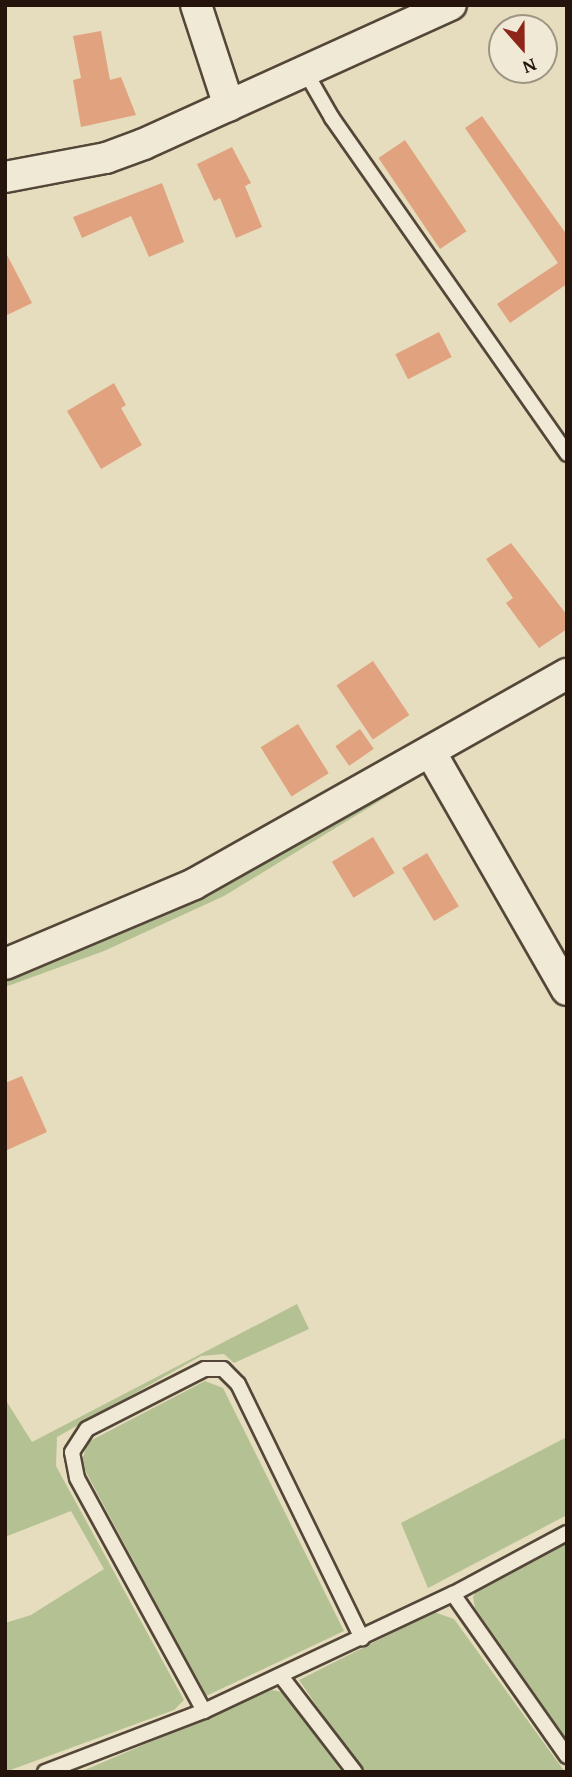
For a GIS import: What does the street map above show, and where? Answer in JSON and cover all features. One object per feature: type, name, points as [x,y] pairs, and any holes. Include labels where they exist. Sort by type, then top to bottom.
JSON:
[{"type":"street","points":[[196,5],[229,106]]},
{"type":"street","points":[[5,177],[106,158],[229,106],[451,5]]},
{"type":"street","points":[[5,964],[194,884],[431,753],[567,674]]},
{"type":"street","points":[[431,753],[567,990]]},
{"type":"lane","points":[[305,71],[340,129],[567,454]]},
{"type":"lane","points":[[204,1711],[77,1478],[72,1452],[87,1429],[205,1369],[223,1369],[238,1384],[362,1638]]},
{"type":"lane","points":[[45,1772],[204,1711],[281,1676],[453,1594],[567,1533]]},
{"type":"lane","points":[[453,1594],[567,1756]]},
{"type":"lane","points":[[281,1676],[355,1772]]},
{"type":"green space","points":[[542,702],[224,896],[104,951],[5,987],[5,974]]},
{"type":"green space","points":[[297,1304],[309,1329],[234,1363],[224,1354],[201,1356],[57,1437],[56,1466],[184,1700],[174,1710],[5,1772],[5,1623],[31,1615],[104,1569],[71,1511],[5,1537],[5,1399],[32,1442]]},
{"type":"green space","points":[[205,1381],[223,1388],[344,1631],[206,1696],[81,1463],[88,1442]]},
{"type":"green space","points":[[567,1437],[567,1515],[428,1588],[401,1523]]},
{"type":"green space","points":[[567,1541],[567,1740],[475,1608],[473,1597],[477,1589]]},
{"type":"green space","points":[[434,1612],[454,1619],[565,1772],[362,1772],[299,1680]]},
{"type":"green space","points":[[272,1690],[282,1692],[342,1772],[80,1772]]},
{"type":"building","points":[[101,31],[110,80],[121,77],[136,115],[81,127],[73,80],[81,78],[73,36]]},
{"type":"building","points":[[482,116],[567,235],[567,284],[510,323],[497,304],[558,263],[465,128]]},
{"type":"building","points":[[405,140],[467,231],[440,249],[378,158]]},
{"type":"building","points":[[232,147],[251,183],[245,186],[262,227],[236,238],[220,198],[214,201],[197,164]]},
{"type":"building","points":[[162,183],[184,242],[149,257],[131,216],[82,238],[73,217]]},
{"type":"building","points":[[5,251],[32,303],[5,316]]},
{"type":"building","points":[[439,332],[452,357],[408,379],[395,354]]},
{"type":"building","points":[[114,383],[126,405],[121,408],[142,445],[101,469],[67,411]]},
{"type":"building","points":[[511,543],[567,615],[567,629],[539,648],[506,603],[513,598],[486,559]]},
{"type":"building","points":[[373,661],[409,715],[373,739],[337,686]]},
{"type":"building","points":[[298,724],[329,773],[291,797],[261,747]]},
{"type":"building","points":[[360,729],[374,749],[349,766],[335,746]]},
{"type":"building","points":[[373,837],[395,873],[353,898],[332,862]]},
{"type":"building","points":[[427,853],[459,906],[434,921],[402,868]]},
{"type":"building","points":[[22,1076],[47,1132],[5,1151],[5,1083]]}]
